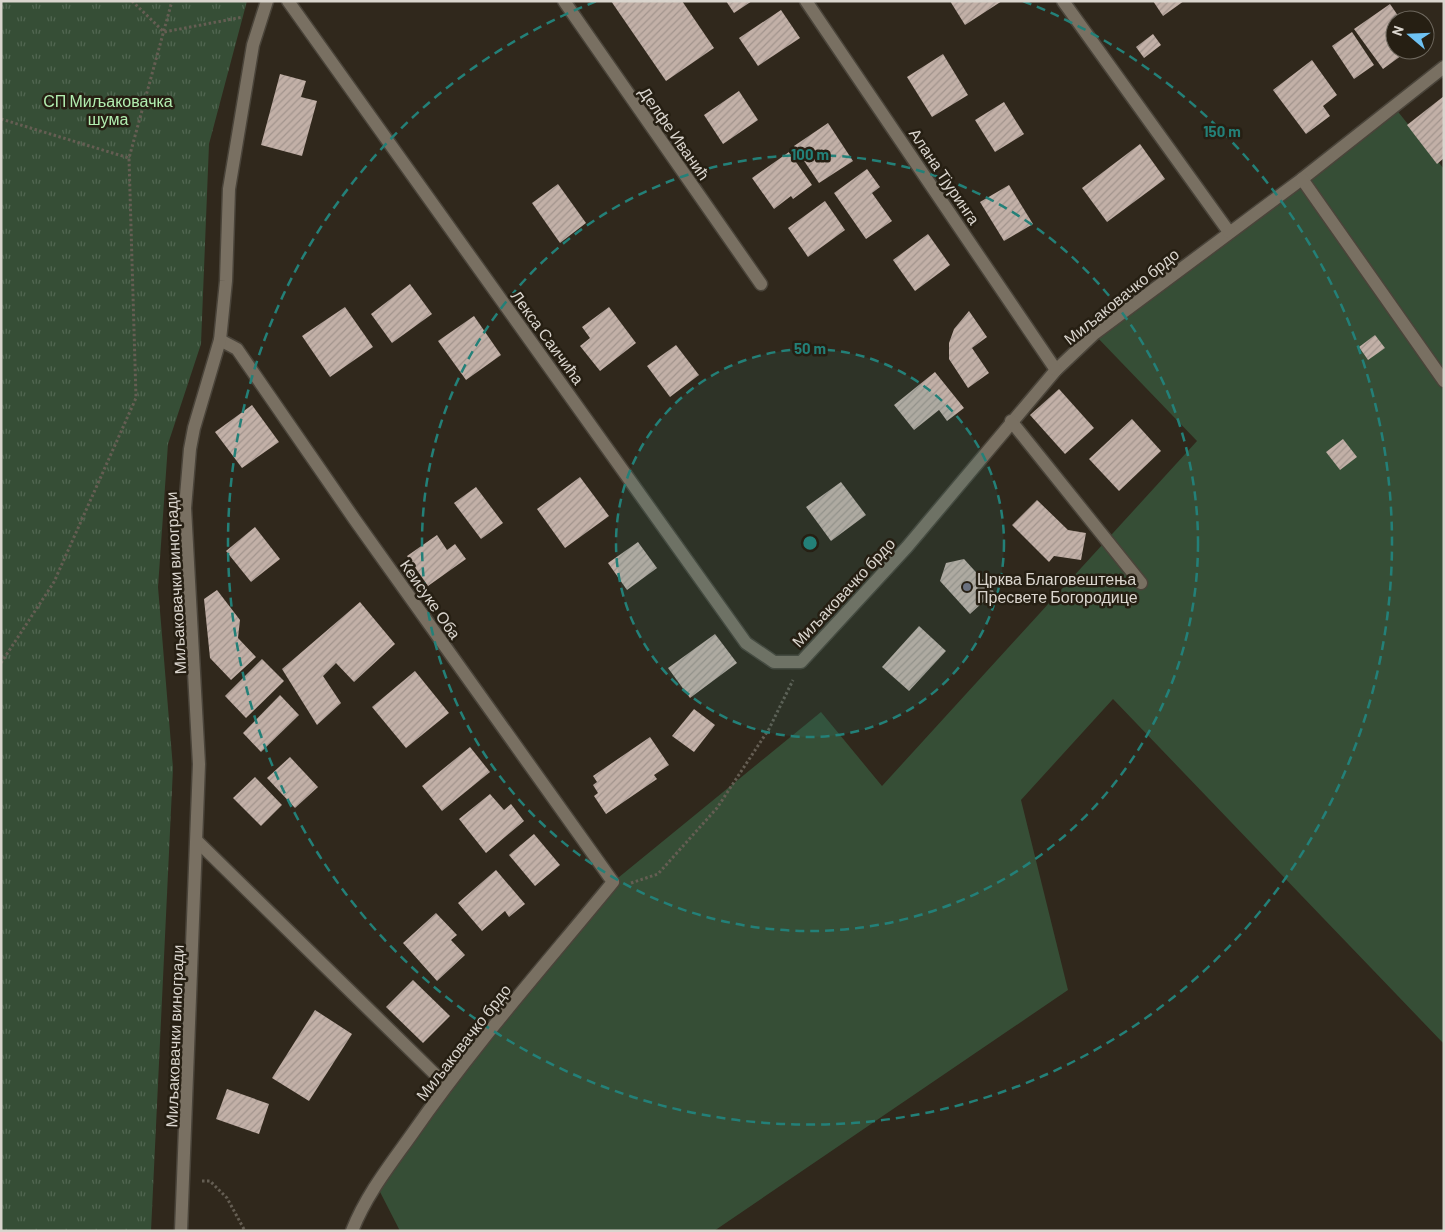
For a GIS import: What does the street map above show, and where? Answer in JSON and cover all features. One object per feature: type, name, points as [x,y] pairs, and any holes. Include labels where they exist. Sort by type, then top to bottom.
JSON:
[{"type":"street","name":"Лекса Саичића","points":[[288,1],[746,643],[774,662],[801,662]]},
{"type":"street","name":"Делфе Иванић","points":[[564,1],[761,284]]},
{"type":"street","name":"Алана Тјуринга","points":[[806,1],[1056,370]]},
{"type":"street","points":[[1063,1],[1229,232]]},
{"type":"street","name":"Миљаковачки виногради","points":[[181,1231],[185,1182],[198,842],[199,764],[185,508],[190,449],[194,428],[220,340],[226,281],[229,189],[253,46],[265,7]]},
{"type":"street","name":"Миљаковачко брдо","points":[[801,662],[907,547],[1011,421],[1056,370],[1094,334],[1302,178],[1444,67]]},
{"type":"street","points":[[1302,178],[1444,381]]},
{"type":"street","name":"Кеисуке Оба","points":[[220,340],[237,349],[355,520],[613,882]]},
{"type":"street","points":[[1011,421],[1140,583]]},
{"type":"street","points":[[198,842],[446,1085]]},
{"type":"street","name":"Миљаковачко брдо","points":[[352,1231],[360,1210],[374,1188],[446,1085],[613,882]]},
{"type":"path","points":[[132,1],[164,32]]},
{"type":"path","points":[[1,663],[54,582],[136,398],[129,158],[172,1]]},
{"type":"path","points":[[164,32],[265,7]]},
{"type":"path","points":[[1,119],[129,158]]},
{"type":"path","points":[[613,882],[634,883],[658,874],[717,808],[769,729],[786,698],[801,662]]},
{"type":"path","points":[[185,1182],[210,1181],[228,1198],[245,1231]]},
{"type":"green space","name":"СП Миљаковачка шума","points":[[1,1],[247,1],[209,144],[201,344],[168,444],[158,587],[173,768],[151,1231],[1,1231]]},
{"type":"green space","points":[[1391,103],[1444,169],[1444,1044],[1113,699],[1021,800],[1068,990],[714,1231],[400,1231],[379,1190],[431,1106],[613,882],[821,712],[882,786],[1197,441],[1094,334]]},
{"type":"building","points":[[611,1],[682,1],[714,48],[666,81]]},
{"type":"building","points":[[726,1],[752,1],[734,13]]},
{"type":"building","points":[[950,1],[1002,1],[965,25]]},
{"type":"building","points":[[1153,1],[1184,1],[1163,16]]},
{"type":"building","points":[[1390,4],[1394,10],[1385,10],[1385,60],[1395,60],[1383,69],[1354,29]]},
{"type":"building","points":[[781,10],[800,38],[758,66],[739,38]]},
{"type":"building","points":[[1352,32],[1374,65],[1354,79],[1332,46]]},
{"type":"building","points":[[1153,34],[1161,45],[1144,58],[1136,47]]},
{"type":"building","points":[[943,54],[968,95],[932,117],[907,77]]},
{"type":"building","points":[[1312,60],[1337,95],[1323,106],[1330,116],[1306,134],[1273,90]]},
{"type":"building","points":[[280,74],[306,81],[301,97],[317,101],[302,156],[261,145]]},
{"type":"building","points":[[739,91],[758,120],[723,144],[704,115]]},
{"type":"building","points":[[1444,96],[1444,158],[1437,164],[1407,125]]},
{"type":"building","points":[[1004,102],[1024,134],[995,152],[975,120]]},
{"type":"building","points":[[828,123],[853,161],[819,183],[794,146]]},
{"type":"building","points":[[1140,144],[1165,179],[1107,222],[1082,188]]},
{"type":"building","points":[[789,152],[812,185],[793,199],[791,196],[774,209],[752,178]]},
{"type":"building","points":[[867,169],[880,187],[872,193],[892,221],[866,239],[834,193]]},
{"type":"building","points":[[558,184],[586,223],[560,243],[532,203]]},
{"type":"building","points":[[1009,185],[1033,224],[1004,241],[980,202]]},
{"type":"building","points":[[825,201],[845,230],[808,257],[788,228]]},
{"type":"building","points":[[928,234],[950,265],[915,291],[893,260]]},
{"type":"building","points":[[410,284],[432,314],[392,343],[371,314]]},
{"type":"building","points":[[345,307],[373,347],[330,377],[302,336]]},
{"type":"building","points":[[609,307],[636,343],[600,371],[580,346],[590,338],[582,327]]},
{"type":"building","points":[[969,311],[987,337],[972,348],[989,373],[968,388],[949,359],[949,343],[954,329]]},
{"type":"building","points":[[474,316],[501,355],[466,380],[438,341]]},
{"type":"building","points":[[1375,335],[1385,348],[1368,360],[1359,347]]},
{"type":"building","points":[[676,345],[699,375],[670,397],[647,366]]},
{"type":"building","points":[[935,372],[964,408],[947,421],[939,410],[914,430],[894,405]]},
{"type":"building","points":[[1059,389],[1094,428],[1065,454],[1030,415]]},
{"type":"building","points":[[252,405],[279,442],[242,468],[215,432]]},
{"type":"building","points":[[1132,419],[1161,451],[1119,491],[1089,459]]},
{"type":"building","points":[[1343,439],[1357,457],[1340,470],[1326,452]]},
{"type":"building","points":[[580,477],[609,516],[565,548],[537,509]]},
{"type":"building","points":[[841,482],[866,515],[831,541],[806,507]]},
{"type":"building","points":[[476,487],[503,523],[481,539],[454,503]]},
{"type":"building","points":[[1037,500],[1068,530],[1086,533],[1081,560],[1054,556],[1049,562],[1012,525]]},
{"type":"building","points":[[255,527],[280,559],[251,582],[226,551]]},
{"type":"building","points":[[437,535],[447,550],[455,544],[466,559],[428,586],[407,556]]},
{"type":"building","points":[[638,542],[657,568],[627,590],[608,563]]},
{"type":"building","name":"Црква Благовештења Пресвете Богородице","points":[[964,559],[994,592],[970,614],[940,581],[946,563]]},
{"type":"building","points":[[217,590],[240,620],[238,638],[256,657],[231,680],[210,658],[204,599]]},
{"type":"building","points":[[360,602],[395,644],[354,682],[336,663],[323,676],[341,703],[317,725],[282,669]]},
{"type":"building","points":[[919,626],[946,651],[909,691],[882,667]]},
{"type":"building","points":[[715,634],[737,663],[690,698],[668,668]]},
{"type":"building","points":[[262,659],[284,681],[246,718],[225,696]]},
{"type":"building","points":[[415,671],[449,713],[406,748],[372,707]]},
{"type":"building","points":[[280,695],[299,715],[261,752],[243,733]]},
{"type":"building","points":[[694,709],[715,725],[694,752],[672,736]]},
{"type":"building","points":[[650,737],[669,765],[654,775],[657,779],[606,814],[594,796],[598,793],[593,785],[597,782],[593,776]]},
{"type":"building","points":[[470,747],[490,772],[442,811],[422,786]]},
{"type":"building","points":[[290,757],[318,787],[295,808],[267,778]]},
{"type":"building","points":[[255,777],[282,805],[261,826],[233,798]]},
{"type":"building","points":[[490,794],[504,810],[511,804],[524,821],[486,853],[459,819]]},
{"type":"building","points":[[534,834],[560,865],[535,886],[509,855]]},
{"type":"building","points":[[496,870],[525,904],[509,917],[505,911],[482,931],[458,903]]},
{"type":"building","points":[[436,913],[457,935],[451,940],[465,955],[437,981],[403,943]]},
{"type":"building","points":[[413,980],[450,1016],[423,1043],[386,1007]]},
{"type":"building","points":[[315,1010],[352,1034],[309,1101],[272,1078]]},
{"type":"building","points":[[227,1089],[269,1104],[259,1134],[216,1119]]},
{"type":"place","name":"Црква Благовештења Пресвете Богородице","points":[[967,587]]}]
